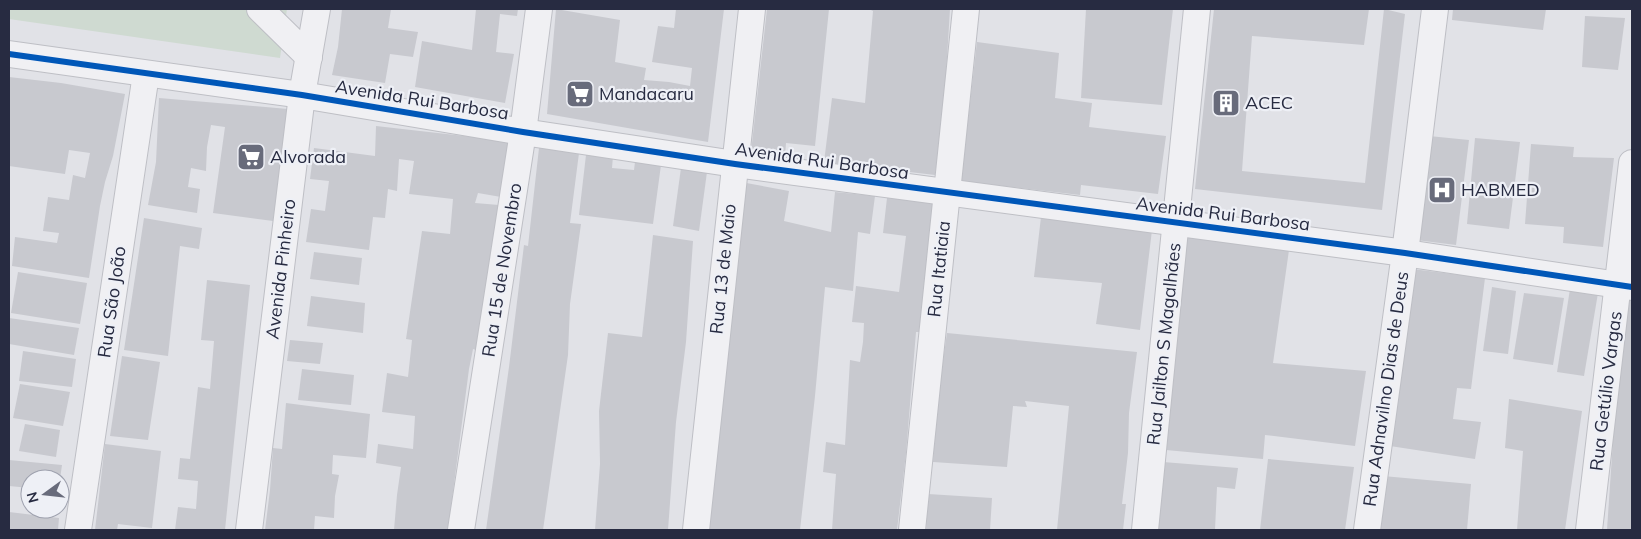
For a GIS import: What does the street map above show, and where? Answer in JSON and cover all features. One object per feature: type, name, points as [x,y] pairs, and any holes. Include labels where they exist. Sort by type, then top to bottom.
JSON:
[{"type":"street","points":[[260,9],[309,57]]},
{"type":"street","name":"Avenida Pinheiro","points":[[249,530],[302,95],[317,9]]},
{"type":"street","name":"Rua 15 de Novembro","points":[[461,530],[523,132],[539,9]]},
{"type":"street","name":"Rua 13 de Maio","points":[[696,530],[752,9]]},
{"type":"street","name":"Rua Itatiaia","points":[[912,530],[966,9]]},
{"type":"street","name":"Rua Jailton S Magalhães","points":[[1145,530],[1197,9]]},
{"type":"street","name":"Rua Adnavilno Dias de Deus","points":[[1367,530],[1405,253],[1435,9]]},
{"type":"street","name":"Avenida Rui Barbosa","points":[[9,54],[302,95],[523,132],[734,164],[1405,253],[1625,286]]},
{"type":"street","name":"Rua São João","points":[[78,530],[146,74]]},
{"type":"street","name":"Rua Getúlio Vargas","points":[[1589,530],[1625,286],[1632,163]]},
{"type":"shaded area","points":[[9,9],[287,9],[280,58],[9,19]]},
{"type":"building","points":[[342,9],[391,9],[388,28],[418,32],[413,57],[390,54],[385,83],[332,75],[338,47]]},
{"type":"building","points":[[476,9],[518,9],[517,16],[500,14],[496,52],[514,54],[505,103],[415,87],[422,41],[472,50]]},
{"type":"building","points":[[556,9],[620,20],[615,62],[646,68],[644,80],[690,86],[692,68],[652,62],[658,26],[674,28],[676,9],[724,9],[708,142],[547,114]]},
{"type":"building","points":[[767,9],[829,9],[815,146],[786,143],[785,156],[751,152]]},
{"type":"building","points":[[869,9],[950,9],[944,108],[935,175],[824,162],[832,98],[865,103],[873,11]]},
{"type":"building","points":[[1086,9],[1173,9],[1162,105],[1081,98]]},
{"type":"building","name":"ACEC","points":[[1214,9],[1369,9],[1364,45],[1252,36],[1242,171],[1365,183],[1384,9],[1405,14],[1382,210],[1195,189]]},
{"type":"building","points":[[1453,9],[1546,9],[1543,30],[1452,20]]},
{"type":"building","points":[[1585,16],[1625,18],[1618,70],[1582,67]]},
{"type":"building","points":[[977,42],[1059,53],[1055,98],[1092,103],[1089,127],[1166,136],[1158,194],[1081,185],[1080,195],[961,181]]},
{"type":"building","points":[[9,77],[61,83],[125,94],[113,156],[100,206],[89,278],[12,266],[15,237],[57,243],[59,233],[43,231],[48,197],[69,200],[73,175],[85,178],[90,153],[69,150],[65,174],[9,166]]},
{"type":"building","points":[[159,98],[288,109],[273,221],[213,213],[225,127],[211,125],[207,147],[206,171],[191,168],[188,187],[200,189],[197,213],[148,205],[156,162]]},
{"type":"building","points":[[376,126],[508,141],[501,197],[478,193],[475,203],[499,205],[476,350],[473,349],[469,369],[448,530],[394,530],[401,467],[376,463],[378,444],[413,449],[415,416],[382,412],[387,373],[408,377],[412,340],[406,339],[422,231],[450,234],[453,199],[409,194],[414,161],[399,159],[397,191],[388,189],[385,218],[373,217],[369,250],[306,242],[311,209],[325,211],[329,181],[310,179],[314,148],[375,156]]},
{"type":"building","name":"HABMED","points":[[1429,136],[1469,140],[1456,245],[1416,240]]},
{"type":"building","points":[[1475,138],[1520,142],[1509,229],[1467,224]]},
{"type":"building","points":[[1531,144],[1574,147],[1573,157],[1614,158],[1603,247],[1563,243],[1564,227],[1525,224]]},
{"type":"building","points":[[539,148],[579,153],[570,223],[581,224],[570,304],[568,355],[543,530],[486,530],[524,245],[528,246]]},
{"type":"building","points":[[586,155],[613,156],[612,168],[634,170],[635,162],[661,165],[653,224],[579,215]]},
{"type":"building","points":[[681,168],[707,172],[699,231],[673,226]]},
{"type":"building","points":[[741,182],[789,191],[784,221],[831,232],[835,192],[875,196],[870,234],[858,232],[853,291],[825,287],[800,530],[708,530]]},
{"type":"building","points":[[887,198],[935,203],[920,332],[916,332],[906,453],[897,530],[832,530],[836,474],[823,472],[826,442],[845,445],[850,360],[860,362],[864,323],[852,322],[856,286],[899,292],[906,236],[883,233]]},
{"type":"building","points":[[1041,217],[1152,230],[1140,330],[1096,324],[1102,283],[1034,277]]},
{"type":"building","points":[[144,218],[202,228],[199,249],[180,246],[168,356],[124,350]]},
{"type":"building","points":[[653,235],[693,241],[686,342],[676,422],[668,530],[595,530],[600,464],[599,411],[608,333],[642,337]]},
{"type":"building","points":[[1185,237],[1289,250],[1273,363],[1366,371],[1355,446],[1265,435],[1263,459],[1166,450]]},
{"type":"building","points":[[314,252],[362,258],[359,285],[310,279]]},
{"type":"building","points":[[1412,269],[1485,278],[1471,389],[1457,388],[1453,419],[1481,422],[1475,459],[1390,446]]},
{"type":"building","points":[[18,272],[87,283],[80,324],[11,313]]},
{"type":"building","points":[[207,280],[250,285],[225,530],[175,530],[178,507],[196,509],[198,481],[178,479],[180,458],[190,459],[198,387],[210,389],[214,341],[201,340]]},
{"type":"building","points":[[1492,287],[1516,291],[1508,354],[1483,351]]},
{"type":"building","points":[[1570,289],[1598,293],[1584,376],[1557,372]]},
{"type":"building","points":[[1524,293],[1564,298],[1553,365],[1513,359]]},
{"type":"building","points":[[1627,294],[1632,294],[1632,530],[1607,530],[1617,381]]},
{"type":"building","points":[[311,296],[365,303],[363,333],[307,326]]},
{"type":"building","points":[[9,318],[79,328],[74,355],[9,344]]},
{"type":"building","points":[[947,333],[1137,352],[1129,413],[1128,453],[1122,504],[1126,504],[1123,530],[1057,530],[1069,406],[1025,401],[1027,407],[1013,406],[1007,467],[933,462],[937,402]]},
{"type":"building","points":[[290,340],[323,343],[320,364],[287,361]]},
{"type":"building","points":[[23,351],[76,359],[72,387],[19,381]]},
{"type":"building","points":[[122,356],[160,362],[148,440],[110,436]]},
{"type":"building","points":[[302,369],[354,375],[351,405],[298,400]]},
{"type":"building","points":[[20,384],[70,392],[63,426],[13,418]]},
{"type":"building","points":[[1509,399],[1582,411],[1565,530],[1517,530],[1523,451],[1505,448]]},
{"type":"building","points":[[286,403],[370,414],[366,458],[333,455],[332,474],[339,475],[335,496],[334,518],[315,516],[314,530],[265,530],[273,448],[282,449]]},
{"type":"building","points":[[25,424],[60,430],[56,457],[19,451]]},
{"type":"building","points":[[105,444],[161,451],[152,528],[118,524],[117,530],[95,530]]},
{"type":"building","points":[[1268,459],[1354,467],[1345,530],[1260,530]]},
{"type":"building","points":[[9,460],[62,465],[61,469],[20,469],[20,487],[9,486]]},
{"type":"building","points":[[1163,462],[1238,468],[1235,489],[1217,487],[1215,530],[1156,530]]},
{"type":"building","points":[[1383,476],[1471,484],[1467,530],[1377,530]]},
{"type":"building","points":[[928,494],[992,498],[990,530],[926,530]]},
{"type":"building","points":[[9,512],[20,513],[20,519],[59,519],[58,530],[9,530]]},
{"type":"cycle path","points":[[9,54],[302,95],[523,132],[735,164],[1405,253],[1632,287]]},
{"type":"place","name":"Mandacaru","points":[[580,94]]},
{"type":"place","name":"ACEC","points":[[1226,103]]},
{"type":"place","name":"Alvorada","points":[[251,157]]},
{"type":"place","name":"HABMED","points":[[1442,190]]}]
